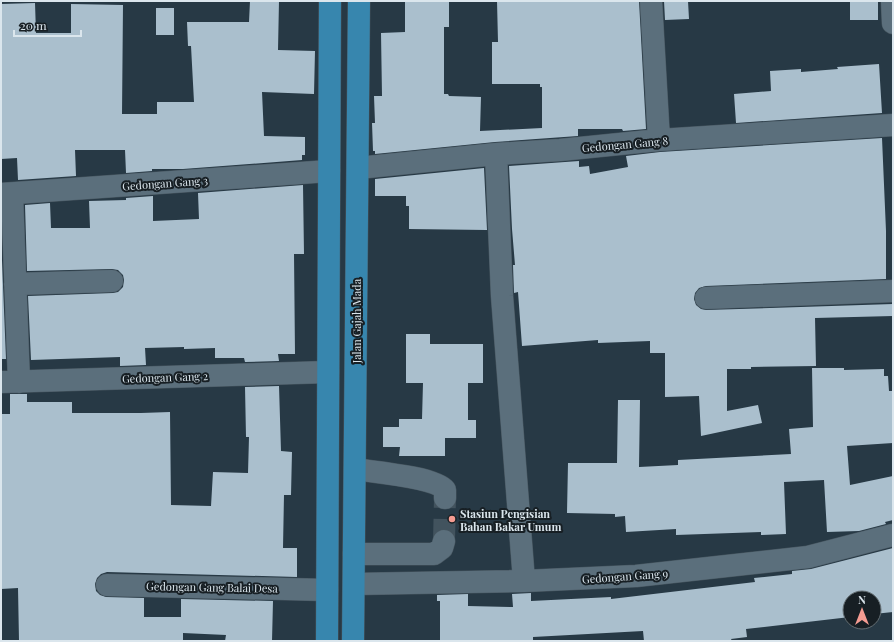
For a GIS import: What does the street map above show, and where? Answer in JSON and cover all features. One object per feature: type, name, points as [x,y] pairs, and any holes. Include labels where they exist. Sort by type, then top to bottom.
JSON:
[{"type":"main road","points":[[327,641],[322,590],[328,372],[330,1]]},
{"type":"main road","name":"Jalan Gajah Mada","points":[[353,641],[359,1]]},
{"type":"street","points":[[651,1],[659,140]]},
{"type":"street","points":[[892,1],[893,23]]},
{"type":"street","name":"Gedongan Gang 8","points":[[358,168],[659,140],[893,125]]},
{"type":"street","points":[[496,154],[502,296],[524,581]]},
{"type":"street","name":"Gedongan Gang 3","points":[[7,194],[330,171]]},
{"type":"street","points":[[7,194],[16,284],[10,382]]},
{"type":"street","points":[[16,284],[112,281]]},
{"type":"street","points":[[706,298],[893,291]]},
{"type":"street","name":"Gedongan Gang 2","points":[[10,382],[328,372]]},
{"type":"street","points":[[355,468],[431,481],[442,486],[446,490],[445,498]]},
{"type":"street","name":"Gedongan Gang 9","points":[[354,584],[616,578],[786,561],[808,557],[893,535]]},
{"type":"street","points":[[354,554],[434,554],[442,548],[444,541]]},
{"type":"street","name":"Gedongan Gang Balai Desa","points":[[107,585],[322,590]]},
{"type":"building","points":[[250,1],[279,1],[278,50],[315,51],[314,94],[262,92],[264,136],[305,137],[305,155],[302,155],[302,160],[183,169],[152,169],[152,171],[126,173],[125,150],[75,150],[76,176],[18,180],[17,158],[1,159],[1,4],[35,3],[36,33],[71,33],[71,4],[123,5],[122,114],[157,114],[157,102],[194,102],[191,46],[188,46],[187,22],[249,22]]},
{"type":"building","points":[[449,1],[449,27],[444,27],[444,94],[448,94],[449,96],[481,97],[480,131],[542,128],[542,87],[540,87],[540,84],[492,84],[492,42],[498,42],[497,1],[639,1],[646,129],[623,131],[622,129],[578,129],[578,136],[495,142],[375,154],[375,151],[373,151],[372,123],[375,123],[374,96],[382,96],[381,33],[405,32],[405,2]]},
{"type":"building","points":[[664,1],[688,1],[689,19],[665,20]]},
{"type":"building","points":[[850,1],[878,1],[878,20],[850,20]]},
{"type":"building","points":[[156,8],[174,8],[174,35],[156,35]]},
{"type":"building","points":[[879,64],[882,113],[736,123],[734,94],[771,91],[770,71],[801,69],[801,72],[838,69],[837,67]]},
{"type":"building","points":[[882,138],[886,231],[886,279],[706,286],[699,288],[695,293],[694,299],[696,305],[701,309],[706,310],[893,304],[893,316],[815,318],[816,366],[727,369],[727,411],[758,405],[762,423],[701,436],[699,396],[665,397],[665,353],[650,353],[650,341],[598,343],[598,340],[522,346],[518,292],[514,293],[513,265],[515,265],[509,166],[579,161],[579,167],[589,166],[590,174],[628,167],[626,156],[660,152]]},
{"type":"building","points":[[484,168],[487,230],[409,229],[409,206],[406,206],[406,196],[375,196],[375,179]]},
{"type":"building","points":[[303,185],[304,254],[294,254],[295,354],[278,354],[279,361],[245,362],[244,358],[215,358],[215,348],[184,349],[184,347],[145,348],[146,365],[120,366],[120,357],[31,360],[28,296],[113,293],[118,292],[123,287],[124,280],[123,275],[118,270],[112,269],[27,271],[25,205],[50,203],[51,228],[90,228],[89,201],[126,200],[126,198],[153,196],[153,221],[199,219],[198,193]]},
{"type":"building","points":[[1,235],[3,285],[6,359],[1,359]]},
{"type":"building","points":[[406,334],[430,334],[430,344],[483,344],[483,383],[468,383],[468,420],[476,420],[476,438],[445,438],[445,456],[399,456],[400,447],[383,447],[383,427],[399,427],[399,419],[422,419],[423,383],[406,383]]},
{"type":"building","points":[[812,368],[844,368],[844,370],[884,369],[884,376],[888,376],[889,391],[893,391],[893,443],[847,446],[850,485],[893,476],[893,520],[885,522],[886,524],[859,531],[827,532],[824,480],[784,482],[786,534],[761,535],[761,532],[676,535],[676,529],[626,532],[625,516],[615,517],[615,514],[567,513],[568,463],[617,463],[618,400],[640,400],[639,467],[678,465],[678,460],[791,454],[789,429],[813,427]]},
{"type":"building","points":[[279,386],[281,451],[292,452],[291,495],[284,495],[283,548],[297,548],[297,577],[107,572],[101,574],[97,578],[95,584],[96,591],[100,595],[106,597],[144,598],[144,617],[181,617],[181,599],[273,601],[272,641],[225,641],[226,635],[183,633],[183,640],[19,641],[18,588],[1,589],[1,414],[10,414],[10,394],[27,394],[27,402],[72,402],[72,413],[170,412],[171,505],[211,506],[213,472],[248,473],[249,437],[246,437],[245,387]]},
{"type":"building","points":[[893,548],[893,612],[882,613],[882,590],[842,590],[842,618],[746,629],[747,637],[731,639],[732,641],[644,641],[643,631],[533,637],[533,640],[515,641],[440,641],[440,601],[437,601],[437,595],[468,594],[468,606],[513,607],[512,594],[531,593],[531,601],[611,597],[611,599],[755,582],[754,578],[792,574],[792,571],[811,569]]},
{"type":"tunnel","points":[[444,541],[445,498]]},
{"type":"place","name":"Stasiun Pengisian Bahan Bakar Umum","points":[[452,519]]}]
